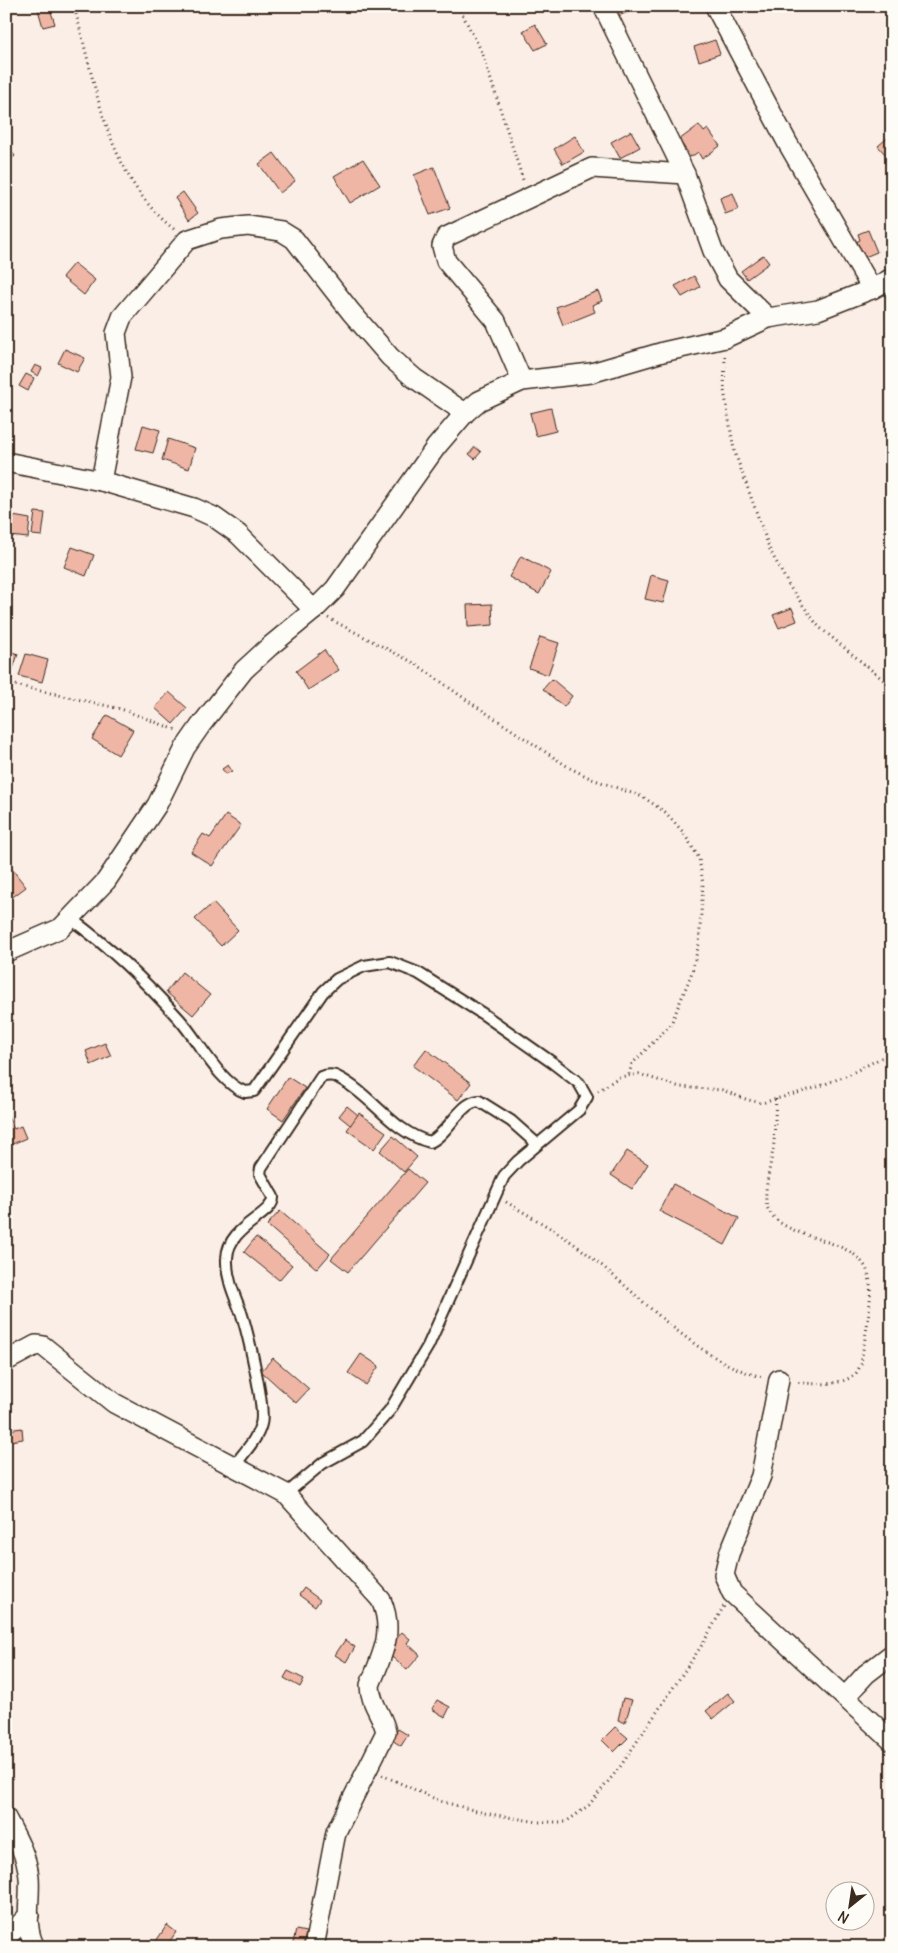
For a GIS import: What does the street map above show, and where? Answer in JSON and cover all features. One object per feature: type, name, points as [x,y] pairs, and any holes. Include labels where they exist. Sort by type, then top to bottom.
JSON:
[{"type":"street","points":[[603,6],[685,174],[713,251],[728,279],[768,318]]},
{"type":"street","points":[[715,6],[782,133],[872,289]]},
{"type":"street","points":[[522,381],[496,321],[446,261],[442,246],[450,235],[592,168],[685,174]]},
{"type":"street","points":[[101,481],[120,377],[116,341],[118,326],[122,317],[187,240],[221,229],[263,226],[288,234],[318,268],[350,312],[390,358],[414,378],[465,412]]},
{"type":"street","points":[[6,952],[48,934],[72,919],[122,860],[157,805],[193,737],[244,670],[314,610],[335,589],[410,482],[465,412],[479,401],[522,381],[591,373],[663,352],[725,338],[768,318],[818,310],[872,289],[892,278]]},
{"type":"street","points":[[6,462],[101,481],[194,508],[214,517],[238,534],[314,610]]},
{"type":"street","points":[[6,1360],[36,1345],[43,1346],[114,1403],[235,1465],[286,1494],[381,1600],[388,1616],[384,1646],[370,1685],[370,1693],[377,1711],[384,1720],[386,1732],[336,1832],[314,1947]]},
{"type":"street","points":[[779,1379],[761,1476],[729,1554],[724,1576],[732,1593],[892,1741]]},
{"type":"street","points":[[846,1697],[866,1674],[892,1654]]},
{"type":"street","points":[[6,1818],[25,1857],[29,1877],[28,1927],[35,1947]]},
{"type":"street","points":[[6,1938],[29,1915]]},
{"type":"lane","points":[[72,919],[103,942],[181,1021],[229,1082],[240,1091],[254,1091],[323,992],[337,979],[364,966],[390,962],[418,973],[483,1014],[579,1083],[587,1097],[572,1117],[537,1144],[504,1176],[428,1346],[386,1416],[363,1441],[323,1463],[286,1494]]},
{"type":"lane","points":[[235,1465],[256,1437],[262,1422],[258,1383],[241,1314],[232,1293],[227,1256],[231,1240],[241,1229],[271,1205],[273,1197],[260,1174],[261,1168],[321,1077],[328,1075],[339,1077],[386,1117],[420,1140],[430,1142],[438,1139],[467,1104],[478,1101],[511,1121],[537,1144]]},
{"type":"path","points":[[458,6],[482,52],[529,197]]},
{"type":"path","points":[[76,14],[102,116],[122,166],[144,199],[162,220],[187,240]]},
{"type":"path","points":[[725,338],[724,390],[734,450],[770,550],[789,586],[818,626],[892,687]]},
{"type":"path","points":[[314,610],[416,664],[570,768],[592,779],[643,797],[665,812],[683,832],[699,858],[704,884],[699,944],[691,975],[671,1024],[657,1041],[632,1064],[628,1074]]},
{"type":"path","points":[[6,683],[121,709],[156,721],[193,737]]},
{"type":"path","points":[[587,1097],[619,1077],[628,1074],[639,1074],[680,1087],[722,1090],[748,1100],[762,1102],[840,1078],[881,1058],[892,1057]]},
{"type":"path","points":[[495,1195],[588,1254],[694,1343],[734,1366],[757,1375],[813,1384],[844,1380],[856,1374],[861,1364],[870,1284],[863,1262],[834,1243],[786,1228],[768,1210],[765,1200],[774,1143],[776,1099]]},
{"type":"path","points":[[368,1769],[440,1801],[484,1813],[538,1822],[566,1822],[589,1805],[620,1767],[702,1645],[732,1593]]},
{"type":"building","points":[[37,6],[49,6],[55,24],[43,27]]},
{"type":"building","points":[[615,6],[629,6],[631,11],[618,16]]},
{"type":"building","points":[[535,24],[547,44],[535,50],[523,31]]},
{"type":"building","points":[[715,40],[720,54],[699,61],[694,47]]},
{"type":"building","points":[[699,125],[704,132],[708,129],[720,146],[702,159],[698,152],[691,157],[679,140]]},
{"type":"building","points":[[631,131],[640,147],[620,158],[611,142]]},
{"type":"building","points":[[892,134],[892,162],[878,146]]},
{"type":"building","points":[[575,136],[584,152],[563,164],[554,149]]},
{"type":"building","points":[[6,145],[15,156],[6,163]]},
{"type":"building","points":[[274,153],[295,181],[280,193],[259,164]]},
{"type":"building","points":[[363,159],[380,185],[350,203],[334,176]]},
{"type":"building","points":[[434,167],[450,208],[430,215],[414,175]]},
{"type":"building","points":[[183,192],[198,213],[189,220],[175,198]]},
{"type":"building","points":[[733,193],[739,209],[725,214],[720,198]]},
{"type":"building","points":[[868,230],[877,252],[860,259],[854,243],[860,240],[858,234]]},
{"type":"building","points":[[763,255],[769,263],[747,279],[741,271]]},
{"type":"building","points":[[74,263],[95,280],[84,295],[62,277]]},
{"type":"building","points":[[694,276],[700,287],[682,297],[675,286]]},
{"type":"building","points":[[598,291],[602,301],[592,305],[595,312],[563,325],[556,307]]},
{"type":"building","points":[[65,349],[85,358],[77,372],[58,363]]},
{"type":"building","points":[[35,365],[42,368],[38,376],[31,372]]},
{"type":"building","points":[[26,374],[34,378],[28,391],[19,386]]},
{"type":"building","points":[[551,408],[556,431],[536,436],[530,413]]},
{"type":"building","points":[[143,425],[160,430],[153,453],[136,449]]},
{"type":"building","points":[[168,439],[195,448],[189,469],[162,460]]},
{"type":"building","points":[[475,447],[481,452],[475,459],[469,454]]},
{"type":"building","points":[[35,512],[45,513],[42,536],[32,535]]},
{"type":"building","points":[[13,516],[30,519],[28,538],[10,536]]},
{"type":"building","points":[[72,547],[94,555],[86,576],[64,567]]},
{"type":"building","points":[[521,556],[551,572],[539,594],[509,577]]},
{"type":"building","points":[[651,575],[669,580],[663,603],[645,599]]},
{"type":"building","points":[[492,604],[493,625],[468,627],[467,605]]},
{"type":"building","points":[[792,608],[797,621],[779,628],[773,615]]},
{"type":"building","points":[[540,637],[559,643],[548,675],[529,668]]},
{"type":"building","points":[[6,650],[18,654],[11,675],[6,673]]},
{"type":"building","points":[[324,650],[339,670],[308,690],[296,671]]},
{"type":"building","points":[[26,654],[48,660],[42,682],[19,676]]},
{"type":"building","points":[[552,679],[572,696],[564,707],[543,689]]},
{"type":"building","points":[[169,692],[187,708],[173,724],[155,708]]},
{"type":"building","points":[[107,715],[133,730],[118,755],[92,739]]},
{"type":"building","points":[[6,747],[9,748],[6,766]]},
{"type":"building","points":[[228,765],[232,771],[226,774],[222,769]]},
{"type":"building","points":[[226,815],[241,825],[212,866],[191,852],[203,834],[210,838]]},
{"type":"building","points":[[9,865],[26,887],[6,902],[6,867]]},
{"type":"building","points":[[213,903],[238,930],[221,946],[195,919]]},
{"type":"building","points":[[182,972],[210,995],[193,1015],[166,992]]},
{"type":"building","points":[[105,1043],[111,1056],[91,1065],[86,1051]]},
{"type":"building","points":[[426,1049],[471,1083],[458,1100],[413,1066]]},
{"type":"building","points":[[288,1077],[305,1088],[283,1120],[267,1109]]},
{"type":"building","points":[[347,1106],[363,1119],[355,1129],[339,1116]]},
{"type":"building","points":[[359,1113],[386,1132],[374,1149],[347,1130]]},
{"type":"building","points":[[8,1117],[14,1129],[21,1126],[26,1138],[6,1147],[6,1118]]},
{"type":"building","points":[[393,1136],[417,1157],[404,1172],[380,1151]]},
{"type":"building","points":[[627,1151],[648,1164],[632,1189],[611,1175]]},
{"type":"building","points":[[408,1169],[425,1183],[348,1272],[331,1259]]},
{"type":"building","points":[[673,1184],[739,1218],[725,1245],[659,1211]]},
{"type":"building","points":[[280,1211],[330,1254],[317,1269],[267,1225]]},
{"type":"building","points":[[256,1237],[292,1265],[279,1280],[244,1252]]},
{"type":"building","points":[[361,1354],[379,1366],[366,1385],[348,1373]]},
{"type":"building","points":[[273,1358],[309,1389],[296,1403],[261,1371]]},
{"type":"building","points":[[22,1428],[23,1439],[10,1441],[8,1430]]},
{"type":"building","points":[[304,1588],[320,1600],[315,1607],[299,1595]]},
{"type":"building","points":[[402,1632],[410,1639],[407,1643],[420,1655],[407,1670],[386,1652]]},
{"type":"building","points":[[345,1640],[355,1647],[346,1662],[335,1655]]},
{"type":"building","points":[[288,1671],[304,1679],[300,1687],[284,1678]]},
{"type":"building","points":[[728,1693],[735,1701],[713,1719],[706,1711]]},
{"type":"building","points":[[623,1698],[632,1700],[625,1723],[618,1720]]},
{"type":"building","points":[[437,1700],[450,1707],[445,1717],[432,1709]]},
{"type":"building","points":[[615,1727],[628,1738],[614,1752],[602,1740]]},
{"type":"building","points":[[398,1729],[408,1735],[401,1746],[392,1740]]},
{"type":"building","points":[[167,1925],[176,1932],[166,1947],[152,1947]]},
{"type":"building","points":[[296,1930],[306,1932],[303,1947],[292,1947]]},
{"type":"building","points":[[391,1942],[401,1947],[389,1947]]}]
